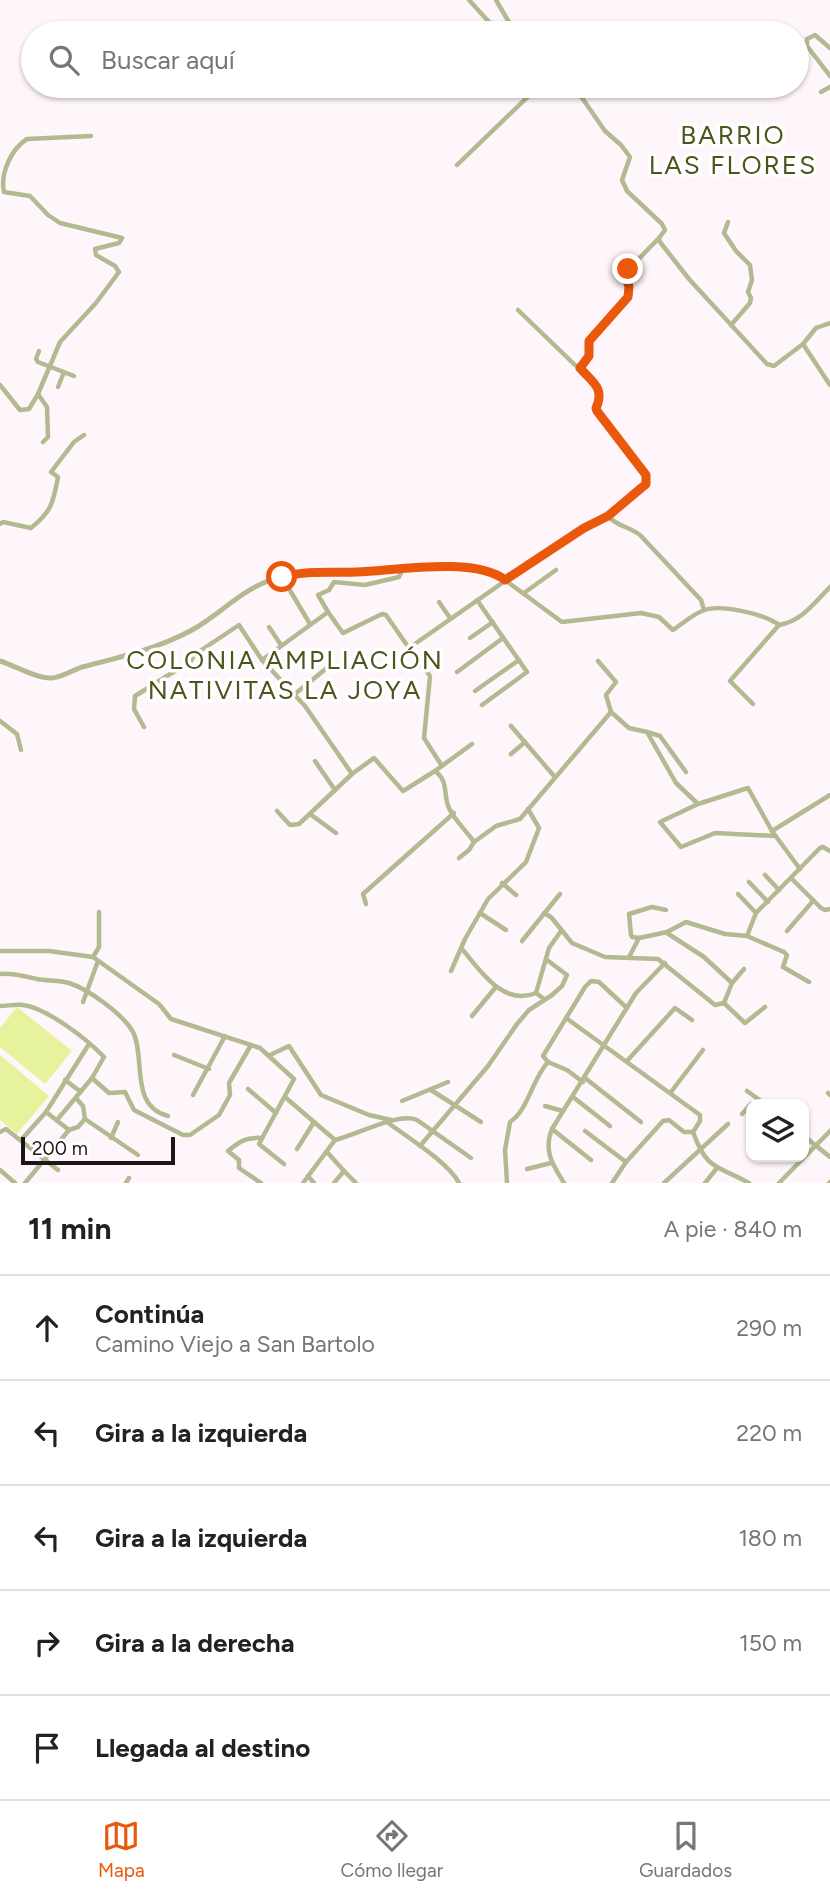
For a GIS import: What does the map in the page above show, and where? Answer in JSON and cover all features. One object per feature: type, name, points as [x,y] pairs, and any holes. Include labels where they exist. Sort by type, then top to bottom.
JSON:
[{"type":"street","points":[[470,0],[488,21]]},
{"type":"street","points":[[496,0],[508,21]]},
{"type":"street","points":[[809,38],[819,36],[830,48]]},
{"type":"street","points":[[809,49],[830,76]]},
{"type":"street","points":[[821,92],[830,87]]},
{"type":"street","points":[[457,165],[527,98]]},
{"type":"street","points":[[580,368],[589,356],[589,341],[628,297],[629,287],[625,272],[664,233],[662,224],[627,191],[622,180],[630,157],[605,131],[582,98]]},
{"type":"street","points":[[0,385],[20,410],[29,409],[60,342],[96,303],[119,272],[115,266],[94,253],[95,249],[119,243],[122,239],[66,225],[48,215],[30,196],[4,192],[1,172],[21,142],[27,139],[92,136]]},
{"type":"street","points":[[728,222],[724,233],[750,265],[752,280],[748,288],[750,303],[731,325]]},
{"type":"street","points":[[659,238],[689,279],[771,366],[803,344],[816,328],[830,323]]},
{"type":"street","points":[[409,648],[505,580],[584,528],[608,516],[648,480],[622,441],[597,411],[600,392],[580,368],[518,310]]},
{"type":"street","points":[[803,344],[830,385]]},
{"type":"street","points":[[39,351],[37,360],[74,376]]},
{"type":"street","points":[[58,387],[64,372]]},
{"type":"street","points":[[38,394],[47,407],[48,437],[43,442]]},
{"type":"street","points":[[0,524],[4,522],[31,528],[46,516],[53,504],[58,478],[51,472],[74,442],[83,435]]},
{"type":"street","points":[[608,516],[612,522],[640,535],[701,600],[704,610]]},
{"type":"street","points":[[0,661],[44,677],[56,677],[72,669],[177,638],[208,621],[229,603],[254,588],[282,577],[300,573],[357,572],[419,566],[492,572],[567,623],[641,614],[659,617],[673,630],[704,610],[724,609],[769,618],[779,625]]},
{"type":"street","points":[[403,568],[399,577],[376,584],[334,582],[329,590],[318,595],[339,631],[343,633],[382,614],[386,615],[430,676],[424,738],[442,766]]},
{"type":"street","points":[[524,593],[556,570]]},
{"type":"street","points":[[282,577],[310,624]]},
{"type":"street","points":[[753,704],[730,681],[779,625],[794,622],[830,587]]},
{"type":"street","points":[[477,600],[527,672],[482,705]]},
{"type":"street","points":[[439,603],[450,618]]},
{"type":"street","points":[[262,660],[328,612]]},
{"type":"street","points":[[470,638],[493,622]]},
{"type":"street","points":[[144,727],[134,709],[135,696],[191,661],[194,655],[237,625],[241,626],[262,660],[295,694],[352,774]]},
{"type":"street","points":[[269,627],[281,645]]},
{"type":"street","points":[[457,672],[503,638]]},
{"type":"street","points":[[475,691],[519,660]]},
{"type":"street","points":[[598,661],[616,682],[607,695],[611,712],[629,728],[660,736],[686,772]]},
{"type":"street","points":[[295,694],[328,667]]},
{"type":"street","points":[[459,858],[474,842],[496,826],[516,821],[611,712]]},
{"type":"street","points":[[0,721],[17,734],[21,750]]},
{"type":"street","points":[[511,726],[554,776]]},
{"type":"street","points":[[647,732],[676,783],[698,803]]},
{"type":"street","points":[[511,754],[525,742]]},
{"type":"street","points":[[277,811],[290,825],[299,824],[352,774],[374,758],[403,791],[472,744]]},
{"type":"street","points":[[315,761],[335,790]]},
{"type":"street","points":[[435,771],[442,778],[447,801],[474,842]]},
{"type":"street","points":[[800,869],[774,834],[748,788],[698,803],[660,822],[681,847],[715,833],[774,834],[830,795]]},
{"type":"street","points":[[451,971],[488,899],[521,867],[531,852],[539,828],[528,809]]},
{"type":"street","points":[[366,904],[363,894],[454,813]]},
{"type":"street","points":[[310,814],[336,833]]},
{"type":"street","points":[[747,936],[756,913],[820,848],[823,846],[830,851]]},
{"type":"street","points":[[765,875],[779,891]]},
{"type":"street","points":[[791,878],[813,901],[825,910],[830,909]]},
{"type":"street","points":[[749,882],[768,902]]},
{"type":"street","points":[[502,883],[516,895]]},
{"type":"street","points":[[522,941],[560,894]]},
{"type":"street","points":[[738,894],[756,913]]},
{"type":"street","points":[[787,931],[813,901]]},
{"type":"street","points":[[667,910],[653,907],[629,914],[632,937],[667,932],[686,922],[725,934],[747,936],[787,955],[783,967],[809,982]]},
{"type":"street","points":[[83,1002],[99,947],[99,912]]},
{"type":"street","points":[[480,913],[506,930]]},
{"type":"street","points":[[544,913],[551,917],[572,943],[591,952],[605,957],[658,959],[715,1004],[723,1003],[745,1023],[765,1007]]},
{"type":"street","points":[[536,993],[549,948],[561,931]]},
{"type":"street","points":[[667,932],[704,957],[732,983]]},
{"type":"street","points":[[629,957],[639,938]]},
{"type":"street","points":[[462,948],[495,988],[524,996],[536,993]]},
{"type":"street","points":[[0,951],[49,951],[95,959],[159,1004],[171,1019],[251,1045],[270,1055],[294,1079],[258,1144],[284,1164]]},
{"type":"street","points":[[420,1146],[488,1066],[529,1010],[552,996],[562,986],[567,975],[547,960]]},
{"type":"street","points":[[564,1183],[551,1163],[548,1142],[552,1129],[636,993],[665,964]]},
{"type":"street","points":[[723,1003],[732,983],[744,969]]},
{"type":"street","points":[[0,974],[12,973],[61,981],[86,992],[111,1009],[132,1030],[136,1040],[141,1087],[146,1099],[161,1114],[168,1116]]},
{"type":"street","points":[[627,1008],[595,981],[585,986],[542,1056],[548,1062],[584,1080],[641,1122]]},
{"type":"street","points":[[472,1016],[495,988]]},
{"type":"street","points":[[536,993],[544,999]]},
{"type":"street","points":[[0,1006],[23,1005],[37,1010],[103,1055],[104,1059],[92,1078],[57,1120]]},
{"type":"street","points":[[627,1061],[675,1008],[692,1020]]},
{"type":"street","points":[[566,1018],[700,1115],[701,1121],[693,1132]]},
{"type":"street","points":[[193,1095],[225,1037]]},
{"type":"street","points":[[21,1140],[46,1112],[89,1044]]},
{"type":"street","points":[[92,1078],[109,1093],[125,1091],[134,1110],[183,1135],[190,1135],[219,1115],[230,1095],[229,1083],[251,1045]]},
{"type":"street","points":[[270,1055],[289,1046],[321,1095],[389,1121],[450,1169],[459,1183]]},
{"type":"street","points":[[671,1092],[703,1050]]},
{"type":"street","points":[[174,1055],[209,1069]]},
{"type":"street","points":[[507,1183],[505,1150],[510,1122],[519,1115],[548,1062]]},
{"type":"street","points":[[65,1080],[81,1092]]},
{"type":"street","points":[[402,1101],[448,1082]]},
{"type":"street","points":[[248,1089],[276,1113]]},
{"type":"street","points":[[431,1090],[481,1122]]},
{"type":"street","points":[[747,1091],[758,1098]]},
{"type":"street","points":[[285,1097],[335,1140]]},
{"type":"street","points":[[573,1097],[610,1126]]},
{"type":"street","points":[[76,1098],[83,1106],[85,1119],[138,1155]]},
{"type":"street","points":[[545,1106],[563,1111]]},
{"type":"street","points":[[742,1114],[746,1110]]},
{"type":"street","points":[[46,1112],[69,1130]]},
{"type":"street","points":[[303,1183],[335,1140],[408,1116],[471,1158]]},
{"type":"street","points":[[25,1183],[69,1130],[78,1127],[85,1119]]},
{"type":"street","points":[[612,1183],[626,1163],[666,1119],[684,1132],[693,1132]]},
{"type":"street","points":[[111,1138],[118,1122]]},
{"type":"street","points":[[298,1149],[314,1122]]},
{"type":"street","points":[[664,1183],[728,1124]]},
{"type":"street","points":[[1,1131],[6,1129],[58,1170]]},
{"type":"street","points":[[552,1129],[591,1160]]},
{"type":"street","points":[[585,1130],[626,1163]]},
{"type":"street","points":[[779,1183],[830,1131]]},
{"type":"street","points":[[693,1132],[700,1152],[717,1168],[748,1183]]},
{"type":"street","points":[[261,1183],[239,1168],[239,1160],[228,1151],[241,1140],[250,1137],[262,1138]]},
{"type":"street","points":[[809,1140],[830,1157]]},
{"type":"street","points":[[327,1152],[356,1183]]},
{"type":"street","points":[[527,1169],[551,1163]]},
{"type":"street","points":[[705,1183],[717,1168]]},
{"type":"street","points":[[0,1170],[15,1183]]},
{"type":"street","points":[[334,1183],[344,1171]]},
{"type":"street","points":[[309,1176],[314,1183]]},
{"type":"green space","points":[[17,1007],[72,1051],[45,1084],[0,1047],[0,1028]]},
{"type":"green space","points":[[0,1055],[49,1096],[17,1134],[0,1120]]},
{"type":"district","name":"BARRIO LAS FLORES","points":[[733,150]]},
{"type":"district","name":"COLONIA AMPLIACIÓN NATIVITAS LA JOYA","points":[[285,675]]},
{"type":"route","points":[[282,577],[300,573],[357,572],[424,566],[486,570],[505,580],[555,546],[608,516],[646,484],[646,475],[597,411],[601,394],[580,368],[589,356],[589,341],[628,297],[629,287],[625,272],[628,269]]}]
